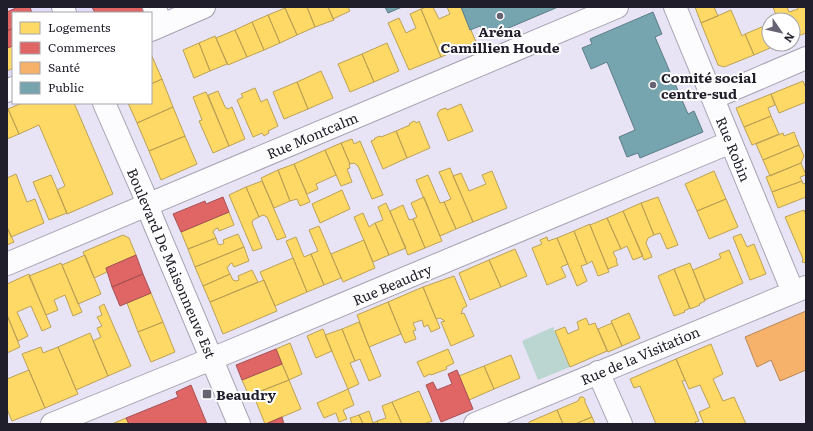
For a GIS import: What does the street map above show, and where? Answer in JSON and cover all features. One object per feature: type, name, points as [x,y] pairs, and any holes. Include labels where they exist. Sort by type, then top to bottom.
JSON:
[{"type":"street","points":[[156,20],[204,7]]},
{"type":"street","name":"Rue Montcalm","points":[[7,264],[617,7]]},
{"type":"street","name":"Rue Robin","points":[[675,7],[731,142],[799,289]]},
{"type":"street","points":[[713,98],[806,58]]},
{"type":"street","name":"Boulevard De Maisonneuve Est","points":[[104,104],[239,424]]},
{"type":"street","name":"Rue Beaudry","points":[[52,424],[212,359],[731,142]]},
{"type":"street","name":"Rue de la Visitation","points":[[475,424],[799,289]]},
{"type":"street","points":[[598,372],[620,424]]},
{"type":"shaded area","points":[[7,7],[152,7],[151,12],[12,12],[12,77],[7,79]]},
{"type":"green space","points":[[553,327],[570,367],[538,380],[522,341]]},
{"type":"building: Logements","points":[[307,7],[315,27],[297,35],[285,8]]},
{"type":"building: Logements","points":[[307,7],[328,7],[334,20],[315,27]]},
{"type":"building: Logements","points":[[328,7],[348,7],[350,11],[333,19]]},
{"type":"building: Logements","points":[[433,7],[439,19],[450,14],[447,7],[461,7],[476,42],[441,57],[421,9]]},
{"type":"building: Logements","points":[[695,7],[714,7],[718,16],[701,23]]},
{"type":"building: Logements","points":[[773,7],[787,7],[789,12],[775,12]]},
{"type":"building: Logements","points":[[797,7],[806,7],[806,33],[801,35],[801,12],[789,12],[798,9]]},
{"type":"building: Logements","points":[[285,8],[297,35],[280,43],[268,15]]},
{"type":"building: Logements","points":[[421,9],[441,57],[409,70],[388,23],[399,18],[406,33],[416,28],[410,14]]},
{"type":"building: Logements","points":[[731,10],[742,36],[745,34],[754,55],[724,67],[718,65],[701,23]]},
{"type":"building: Logements","points":[[268,15],[280,43],[264,50],[252,22]]},
{"type":"building: Logements","points":[[252,22],[264,50],[247,57],[235,30]]},
{"type":"building: Logements","points":[[761,27],[761,52],[754,55],[745,34]]},
{"type":"building: Logements","points":[[235,30],[247,57],[228,65],[216,38]]},
{"type":"building: Logements","points":[[215,36],[227,64],[210,71],[199,43]]},
{"type":"building: Logements","points":[[199,43],[210,71],[194,78],[183,50]]},
{"type":"building: Logements","points":[[387,43],[399,71],[374,82],[362,54]]},
{"type":"building: Logements","points":[[12,46],[12,68],[7,71],[7,48]]},
{"type":"building: Logements","points":[[362,54],[374,82],[350,92],[338,64]]},
{"type":"building: Logements","points":[[152,56],[162,79],[152,84]]},
{"type":"building: Logements","points":[[321,71],[333,98],[308,109],[297,82]]},
{"type":"building: Logements","points":[[162,79],[173,107],[137,123],[128,104],[152,104],[152,84]]},
{"type":"building: Logements","points":[[803,81],[806,88],[806,102],[779,113],[771,94]]},
{"type":"building: Logements","points":[[297,82],[308,109],[284,119],[273,92]]},
{"type":"building: Logements","points":[[255,88],[261,102],[267,99],[278,126],[268,131],[269,133],[264,136],[262,133],[253,137],[237,100],[243,97],[241,94]]},
{"type":"building: Logements","points":[[218,91],[225,107],[228,109],[232,107],[245,139],[229,146],[208,95]]},
{"type":"building: Logements","points":[[206,92],[229,146],[213,153],[199,121],[202,120],[193,97]]},
{"type":"building: Logements","points":[[771,94],[775,105],[768,108],[771,116],[744,127],[736,108]]},
{"type":"building: Logements","points":[[20,104],[74,104],[113,194],[67,214],[57,190],[65,186],[39,125],[19,134],[8,109]]},
{"type":"building: Logements","points":[[461,104],[473,131],[448,141],[437,114],[440,110],[446,108],[447,110]]},
{"type":"building: Logements","points":[[173,107],[185,136],[149,151],[137,123]]},
{"type":"building: Logements","points":[[7,109],[19,134],[7,139]]},
{"type":"building: Logements","points":[[771,116],[779,134],[752,145],[744,127]]},
{"type":"building: Logements","points":[[414,121],[417,123],[419,121],[430,148],[407,158],[396,131],[410,125],[409,124]]},
{"type":"building: Logements","points":[[396,131],[407,158],[383,169],[371,141],[380,136],[381,137]]},
{"type":"building: Logements","points":[[794,132],[799,145],[763,160],[756,144],[783,133],[784,136]]},
{"type":"building: Logements","points":[[185,136],[197,164],[161,180],[149,151]]},
{"type":"building: Logements","points":[[352,139],[354,144],[360,141],[383,195],[372,199],[358,166],[354,163],[350,164],[341,143]]},
{"type":"building: Logements","points":[[341,143],[350,164],[350,168],[347,169],[352,182],[341,186],[325,150]]},
{"type":"building: Logements","points":[[799,145],[804,156],[801,163],[770,176],[763,160]]},
{"type":"building: Logements","points":[[325,150],[336,175],[316,184],[318,189],[307,194],[294,164]]},
{"type":"building: Logements","points":[[801,163],[806,175],[800,177],[802,181],[772,192],[766,177]]},
{"type":"building: Logements","points":[[294,164],[310,202],[300,206],[297,199],[290,201],[278,170]]},
{"type":"building: Logements","points":[[450,168],[473,222],[456,229],[444,202],[451,199],[439,172]]},
{"type":"building: Logements","points":[[278,170],[290,201],[274,208],[261,178]]},
{"type":"building: Logements","points":[[492,171],[507,208],[473,222],[453,176],[461,173],[469,191],[486,184],[482,175]]},
{"type":"building: Logements","points":[[714,171],[726,199],[697,211],[685,184]]},
{"type":"building: Logements","points":[[16,174],[27,202],[35,199],[44,223],[11,237],[7,227],[7,178]]},
{"type":"building: Logements","points":[[51,175],[67,213],[49,220],[33,182]]},
{"type":"building: Logements","points":[[428,175],[440,203],[444,202],[456,229],[440,236],[416,180]]},
{"type":"building: Logements","points":[[262,181],[286,237],[277,240],[267,217],[263,215],[259,217],[246,187]]},
{"type":"building: Logements","points":[[802,181],[803,184],[806,183],[806,197],[778,208],[772,192]]},
{"type":"building: Logements","points":[[246,187],[259,217],[253,220],[252,223],[262,248],[253,251],[229,195]]},
{"type":"building: Logements","points":[[342,190],[350,209],[320,223],[312,204]]},
{"type":"building: Logements","points":[[424,197],[442,241],[425,248],[413,219],[417,217],[411,203]]},
{"type":"building: Logements","points":[[658,197],[678,245],[667,249],[660,233],[654,235],[641,203]]},
{"type":"building: Logements","points":[[726,199],[738,227],[709,239],[697,211]]},
{"type":"building: Logements","points":[[386,203],[406,248],[389,255],[375,223],[383,220],[378,207]]},
{"type":"building: Logements","points":[[641,203],[654,235],[648,238],[646,243],[652,257],[644,260],[623,211]]},
{"type":"building: Logements","points":[[403,205],[409,220],[413,219],[425,248],[408,255],[390,211]]},
{"type":"building: Logements","points":[[804,210],[806,216],[806,263],[802,262],[803,259],[785,217]]},
{"type":"building: Logements","points":[[623,211],[643,256],[633,260],[627,246],[621,249],[607,218]]},
{"type":"building: Logements","points":[[229,212],[234,225],[219,231],[218,228],[215,229],[213,232],[216,238],[188,249],[181,232]]},
{"type":"building: Logements","points":[[363,213],[369,227],[375,223],[389,255],[373,262],[354,217]]},
{"type":"building: Logements","points":[[607,218],[621,249],[613,252],[618,265],[608,269],[590,225]]},
{"type":"building: Logements","points":[[590,224],[609,272],[598,276],[592,261],[587,264],[574,231]]},
{"type":"building: Logements","points":[[319,226],[341,278],[324,285],[311,254],[318,251],[309,230]]},
{"type":"building: Logements","points":[[7,227],[14,242],[7,245]]},
{"type":"building: Logements","points":[[574,231],[587,264],[581,266],[587,281],[577,286],[557,238]]},
{"type":"building: Logements","points":[[238,234],[244,247],[195,267],[188,249],[216,238],[218,244],[221,245],[224,243],[223,240]]},
{"type":"building: Logements","points":[[741,234],[747,247],[754,244],[766,274],[750,280],[733,237]]},
{"type":"building: Logements","points":[[123,235],[129,238],[136,255],[106,268],[107,272],[94,278],[83,252]]},
{"type":"building: Logements","points":[[296,237],[304,257],[311,254],[324,285],[307,292],[286,241]]},
{"type":"building: Logements","points":[[547,237],[548,241],[557,238],[568,264],[561,267],[566,277],[547,285],[532,248],[542,244],[540,240]]},
{"type":"building: Logements","points":[[364,240],[375,268],[343,282],[331,254]]},
{"type":"building: Logements","points":[[244,247],[249,261],[234,267],[232,263],[230,264],[227,268],[230,274],[203,286],[195,267]]},
{"type":"building: Logements","points":[[515,249],[527,276],[501,287],[489,260]]},
{"type":"building: Logements","points":[[729,250],[743,283],[705,300],[693,270],[721,258],[719,254]]},
{"type":"building: Logements","points":[[85,255],[101,294],[78,304],[62,265]]},
{"type":"building: Logements","points":[[293,258],[307,292],[275,306],[260,272]]},
{"type":"building: Logements","points":[[489,260],[501,287],[470,300],[459,273]]},
{"type":"building: Logements","points":[[61,263],[82,312],[73,316],[65,295],[54,300],[58,310],[46,315],[29,276]]},
{"type":"building: Logements","points":[[690,263],[705,301],[690,309],[674,269]]},
{"type":"building: Logements","points":[[674,269],[690,308],[684,311],[685,312],[674,316],[658,276]]},
{"type":"building: Logements","points":[[252,270],[258,282],[210,302],[203,286],[230,274],[233,280],[236,281],[239,280],[238,276]]},
{"type":"building: Logements","points":[[29,274],[51,327],[42,331],[31,306],[17,312],[28,336],[18,341],[7,315],[7,284]]},
{"type":"building: Logements","points":[[454,276],[467,306],[463,308],[461,314],[464,313],[474,336],[451,346],[441,322],[445,321],[440,318],[436,319],[423,287]]},
{"type":"building: Logements","points":[[264,280],[277,311],[223,334],[210,302]]},
{"type":"building: Logements","points":[[423,287],[440,328],[431,332],[428,325],[424,327],[422,320],[413,323],[416,330],[413,331],[416,339],[405,343],[388,302]]},
{"type":"building: Logements","points":[[151,293],[163,322],[138,332],[127,303]]},
{"type":"building: Logements","points":[[388,302],[401,334],[369,347],[357,315]]},
{"type":"building: Logements","points":[[104,304],[131,366],[108,376],[93,341],[101,337],[97,328],[102,326],[97,317],[102,315],[99,307]]},
{"type":"building: Logements","points":[[629,313],[640,338],[622,346],[611,321]]},
{"type":"building: Logements","points":[[7,315],[20,347],[7,353]]},
{"type":"building: Logements","points":[[586,318],[589,325],[595,323],[607,351],[570,367],[555,331],[565,327],[568,334],[579,329],[577,322]]},
{"type":"building: Logements","points":[[163,322],[175,352],[151,362],[138,332]]},
{"type":"building: Logements","points":[[359,322],[381,376],[369,381],[360,359],[355,361],[342,329]]},
{"type":"building: Logements","points":[[612,323],[622,346],[608,352],[598,329]]},
{"type":"building: Logements","points":[[323,329],[332,351],[316,358],[307,336]]},
{"type":"building: Logements","points":[[342,329],[355,361],[350,363],[359,384],[348,389],[325,335]]},
{"type":"building: Logements","points":[[90,333],[108,376],[76,390],[58,347]]},
{"type":"building: Logements","points":[[290,343],[302,374],[289,380],[276,349]]},
{"type":"building: Logements","points":[[711,344],[723,374],[713,379],[723,401],[734,397],[746,424],[704,424],[699,412],[710,407],[700,385],[689,389],[676,359]]},
{"type":"building: Logements","points":[[41,347],[43,353],[58,347],[78,394],[45,408],[22,354]]},
{"type":"building: Logements","points":[[448,349],[454,363],[446,367],[447,369],[424,377],[417,362]]},
{"type":"building: Logements","points":[[511,355],[520,378],[494,389],[484,366]]},
{"type":"building: Logements","points":[[676,359],[685,380],[682,381],[699,421],[695,422],[696,424],[656,424],[640,386],[634,388],[630,379]]},
{"type":"building: Logements","points":[[282,364],[289,380],[249,396],[242,380]]},
{"type":"building: Logements","points":[[484,366],[494,389],[469,400],[459,376]]},
{"type":"building: Logements","points":[[29,370],[45,408],[12,421],[7,409],[7,379]]},
{"type":"building: Logements","points":[[289,380],[301,409],[265,424],[253,394]]},
{"type":"building: Logements","points":[[348,389],[354,405],[343,410],[347,419],[339,422],[336,413],[324,418],[317,403]]},
{"type":"building: Logements","points":[[419,391],[432,421],[424,424],[402,424],[392,402]]},
{"type":"building: Logements","points":[[580,397],[585,399],[592,417],[575,424],[563,424],[557,410],[578,401]]},
{"type":"building: Logements","points":[[392,402],[402,424],[378,424],[377,421],[386,418],[382,406]]},
{"type":"building: Logements","points":[[557,410],[563,424],[529,424],[529,422]]},
{"type":"building: Logements","points":[[369,411],[373,423],[377,421],[378,424],[363,424],[359,415]]},
{"type":"building: Logements","points":[[359,415],[363,424],[352,424],[350,418]]},
{"type":"building: Logements","points":[[592,417],[595,424],[575,424]]},
{"type":"building: Logements","points":[[126,418],[129,424],[112,424]]},
{"type":"building: Commerces","points":[[18,7],[30,7],[32,12],[12,12],[12,28],[7,31],[7,12]]},
{"type":"building: Commerces","points":[[92,7],[144,7],[146,12],[94,12]]},
{"type":"building: Commerces","points":[[12,28],[12,46],[7,48],[7,31]]},
{"type":"building: Commerces","points":[[223,197],[229,212],[181,232],[173,214],[205,201],[206,204]]},
{"type":"building: Commerces","points":[[136,255],[143,274],[112,287],[106,268]]},
{"type":"building: Commerces","points":[[143,274],[151,293],[120,306],[112,287]]},
{"type":"building: Commerces","points":[[276,349],[282,364],[242,380],[236,365]]},
{"type":"building: Commerces","points":[[457,370],[473,409],[441,422],[426,385],[433,382],[437,390],[452,384],[448,374]]},
{"type":"building: Commerces","points":[[191,385],[207,424],[129,424],[126,418],[178,397],[176,392]]},
{"type":"building: Commerces","points":[[282,417],[284,424],[266,424]]},
{"type":"building: Santé","points":[[806,311],[806,370],[780,381],[771,360],[757,367],[745,337]]},
{"type":"building: Public","name":"Aréna Camillien Houde","points":[[385,7],[402,7],[388,13]]},
{"type":"building: Public","name":"Aréna Camillien Houde","points":[[461,7],[558,7],[485,38],[480,26],[470,30]]},
{"type":"building: Public","points":[[653,12],[662,34],[655,37],[688,114],[694,111],[703,132],[640,158],[638,153],[627,157],[619,137],[635,130],[607,62],[591,69],[582,48],[592,44],[590,39]]},
{"type":"place","name":"Aréna Camillien Houde","points":[[500,16]]},
{"type":"place","name":"Comité social centre-sud","points":[[653,85]]},
{"type":"place","name":"Beaudry","points":[[207,394]]}]
